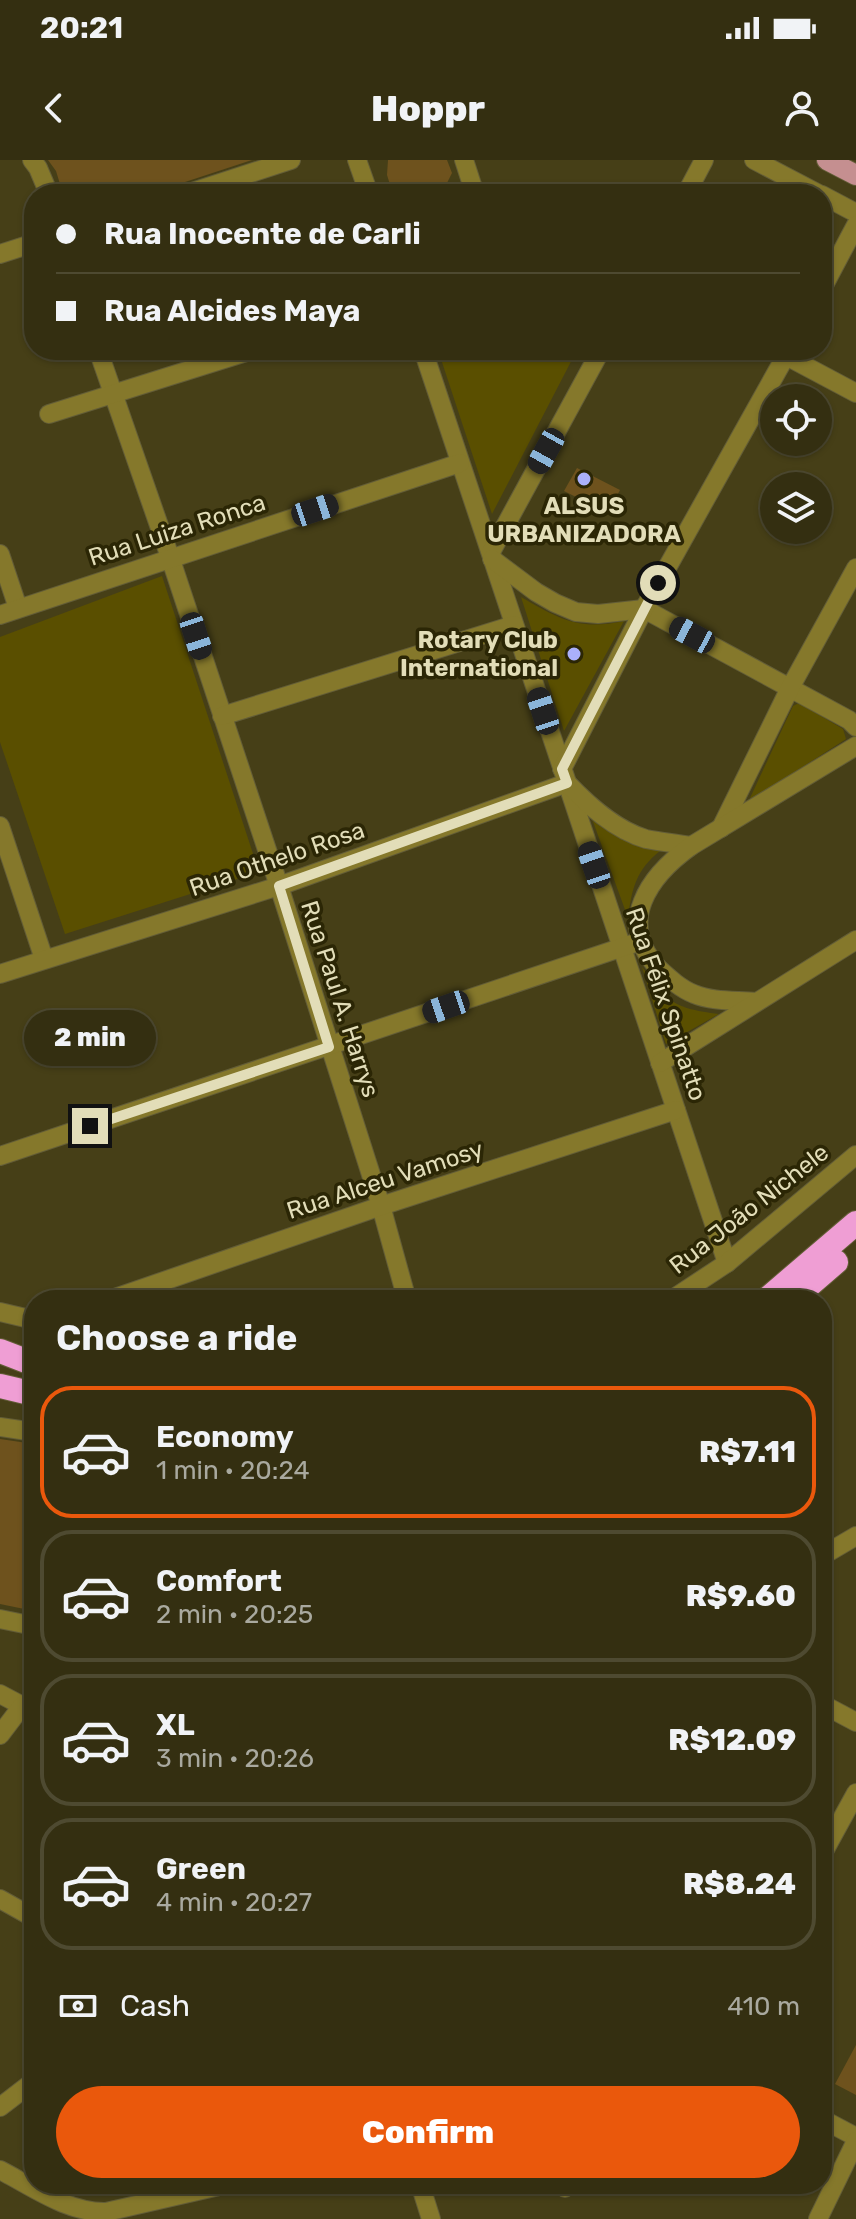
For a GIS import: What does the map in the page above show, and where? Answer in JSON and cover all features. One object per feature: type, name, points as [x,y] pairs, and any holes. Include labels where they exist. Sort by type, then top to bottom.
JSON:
[{"type":"highway","points":[[778,1290],[856,1223]]},
{"type":"highway","points":[[803,1290],[856,1244]]},
{"type":"highway","points":[[0,1351],[24,1360]]},
{"type":"highway","points":[[0,1363],[24,1369]]},
{"type":"highway","points":[[0,1386],[24,1393]]},
{"type":"highway","points":[[0,1398],[24,1397]]},
{"type":"main road","points":[[827,160],[856,175]]},
{"type":"street","points":[[32,160],[45,184]]},
{"type":"street","points":[[217,184],[291,160]]},
{"type":"street","points":[[357,160],[365,184]]},
{"type":"street","points":[[464,160],[472,184]]},
{"type":"street","points":[[691,184],[704,160]]},
{"type":"street","points":[[754,160],[800,184]]},
{"type":"street","points":[[832,201],[856,213]]},
{"type":"street","points":[[832,270],[856,225]]},
{"type":"street","points":[[0,254],[24,246]]},
{"type":"street","name":"Rua Paul A. Harrys","points":[[101,360],[279,886],[381,1206],[404,1290]]},
{"type":"street","points":[[49,414],[221,360]]},
{"type":"street","name":"Rua Félix Spinatto","points":[[426,360],[727,1263]]},
{"type":"street","points":[[596,360],[491,556],[536,592],[576,612],[598,614],[644,609],[849,720],[856,727]]},
{"type":"street","points":[[691,846],[647,839],[628,832],[582,799],[564,776],[644,609],[780,360]]},
{"type":"street","points":[[798,360],[856,393]]},
{"type":"street","name":"Rua Luiza Ronca","points":[[0,615],[460,463]]},
{"type":"street","points":[[0,554],[18,608]]},
{"type":"street","points":[[721,828],[790,688],[856,568]]},
{"type":"street","points":[[222,716],[514,625]]},
{"type":"street","points":[[756,1002],[696,995],[671,980],[652,961],[641,941],[638,924],[642,902],[669,862],[856,746]]},
{"type":"street","name":"Rua Othelo Rosa","points":[[0,974],[279,886],[564,776]]},
{"type":"street","points":[[0,826],[44,959]]},
{"type":"street","points":[[660,1063],[856,940]]},
{"type":"street","points":[[0,1156],[641,941]]},
{"type":"street","name":"Rua Alceu Vamosy","points":[[138,1290],[381,1206],[676,1110]]},
{"type":"street","name":"Rua João Nichele","points":[[686,1290],[727,1263],[856,1155]]},
{"type":"street","points":[[0,1312],[24,1318]]},
{"type":"street","points":[[0,1427],[24,1431]]},
{"type":"street","points":[[832,1550],[856,1536]]},
{"type":"street","points":[[0,1619],[24,1624]]},
{"type":"street","points":[[0,1694],[24,1707]]},
{"type":"street","points":[[832,1709],[856,1722]]},
{"type":"street","points":[[0,1735],[24,1713]]},
{"type":"street","points":[[832,1837],[856,1793]]},
{"type":"street","points":[[0,1899],[24,1912]]},
{"type":"street","points":[[0,2107],[24,2089]]},
{"type":"street","points":[[832,2125],[856,2139],[832,2190]]},
{"type":"street","points":[[0,2170],[24,2182]]},
{"type":"street","points":[[47,2194],[76,2209],[94,2212],[184,2194]]},
{"type":"street","points":[[423,2194],[431,2219]]},
{"type":"street","points":[[818,2219],[830,2194]]},
{"type":"shaded area","points":[[441,360],[572,360],[492,514]]},
{"type":"shaded area","points":[[162,576],[259,872],[65,934],[0,742],[0,637]]},
{"type":"shaded area","points":[[521,597],[582,624],[624,621],[564,731]]},
{"type":"shaded area","points":[[799,703],[843,729],[846,739],[753,799],[750,798],[793,706]]},
{"type":"shaded area","points":[[591,816],[648,848],[660,851],[645,865],[636,880],[628,918]]},
{"type":"shaded area","points":[[642,967],[673,1002],[719,1014],[666,1044]]},
{"type":"building","points":[[48,160],[252,160],[180,184],[60,184]]},
{"type":"building","points":[[388,160],[447,160],[452,173],[446,184],[390,184]]},
{"type":"building","name":"ALSUS URBANIZADORA","points":[[577,468],[620,490],[608,513],[564,491]]},
{"type":"building","points":[[0,1439],[24,1443],[24,1609],[0,1604]]},
{"type":"building","points":[[856,2045],[856,2095],[835,2084]]},
{"type":"place","name":"ALSUS URBANIZADORA","points":[[584,479]]},
{"type":"place","name":"Rotary Club International","points":[[574,654]]},
{"type":"route","points":[[90,1126],[329,1047],[279,886],[567,783],[562,769],[658,583]]}]
